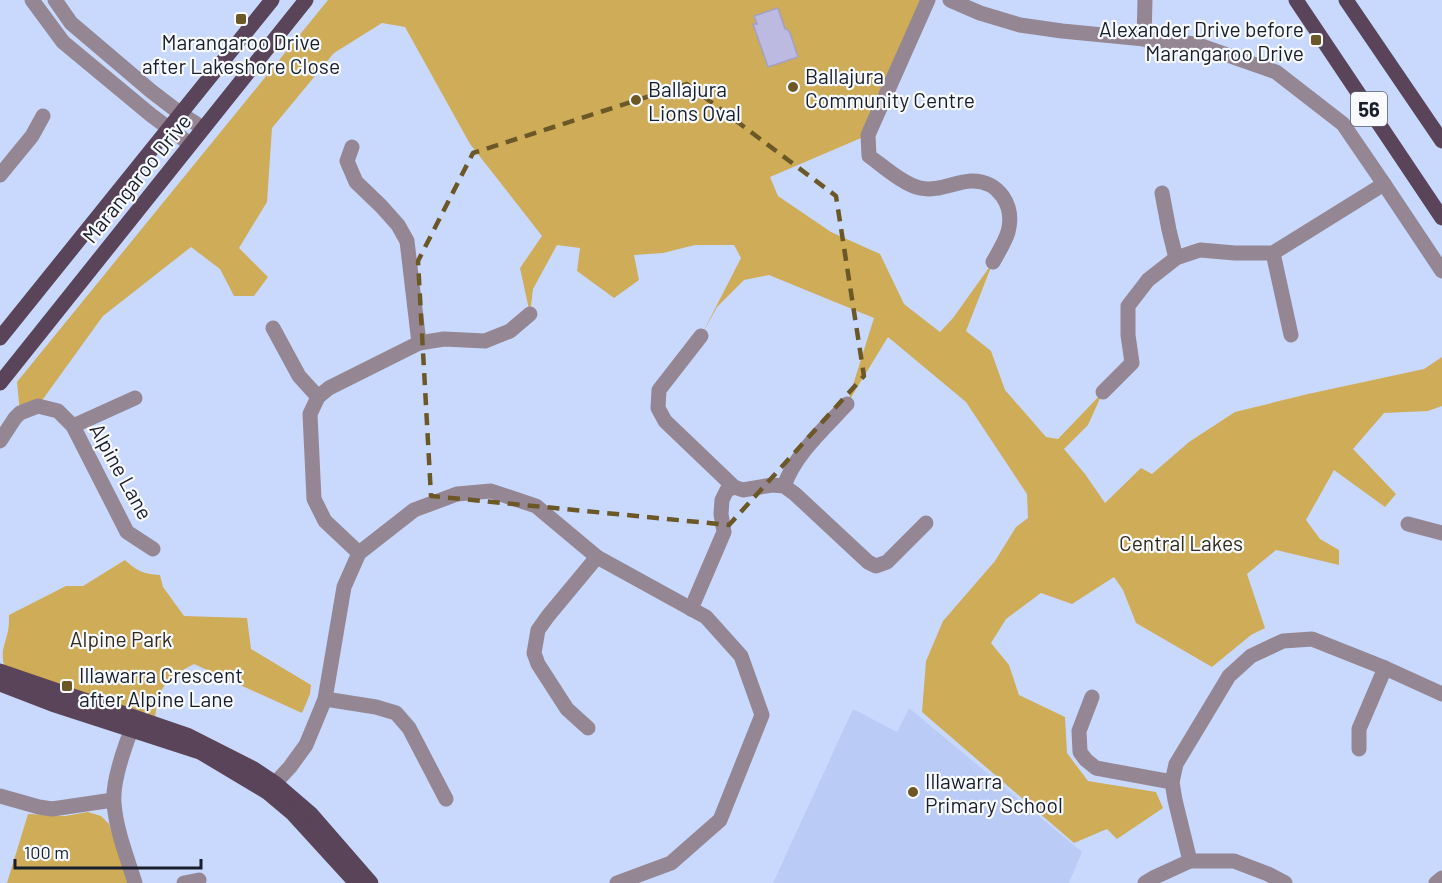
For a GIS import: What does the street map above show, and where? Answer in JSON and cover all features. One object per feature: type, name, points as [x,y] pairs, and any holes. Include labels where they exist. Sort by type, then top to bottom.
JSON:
[{"type":"main road","name":"Marangaroo Drive","points":[[0,338],[272,0]]},
{"type":"main road","name":"Marangaroo Drive","points":[[0,383],[306,0]]},
{"type":"main road","name":"56","points":[[1296,0],[1442,218]]},
{"type":"main road","name":"56","points":[[1346,0],[1442,141]]},
{"type":"main road","points":[[0,671],[200,752],[271,787],[311,814],[370,883]]},
{"type":"main road","points":[[0,684],[52,704],[133,724]]},
{"type":"main road","points":[[271,787],[356,883]]},
{"type":"street","points":[[32,0],[63,42],[190,144]]},
{"type":"street","points":[[55,0],[71,24],[181,114],[203,128]]},
{"type":"street","points":[[928,0],[868,135],[868,156],[908,183],[921,188],[939,188],[971,181],[987,183],[997,188],[1007,203],[1008,232],[993,262]]},
{"type":"street","points":[[951,0],[980,13],[1020,25],[1196,44],[1276,72],[1343,124],[1442,271]]},
{"type":"street","points":[[1144,39],[1145,0]]},
{"type":"street","points":[[0,175],[32,136],[43,116]]},
{"type":"street","points":[[352,147],[347,161],[356,182],[398,225],[407,241],[419,343]]},
{"type":"street","points":[[1103,392],[1131,363],[1128,306],[1148,280],[1176,258],[1200,250],[1273,253],[1384,184]]},
{"type":"street","points":[[1162,193],[1176,258]]},
{"type":"street","points":[[1273,253],[1291,335]]},
{"type":"street","points":[[360,553],[325,521],[315,500],[310,414],[318,397],[329,388],[419,343],[444,339],[485,341],[510,331],[530,314]]},
{"type":"street","points":[[273,328],[299,376],[318,397]]},
{"type":"street","points":[[701,336],[659,390],[658,408],[665,421],[734,487],[743,490],[772,485],[784,486],[868,562],[876,566],[886,562],[926,523]]},
{"type":"street","points":[[73,426],[135,398]]},
{"type":"street","points":[[784,486],[790,471],[806,450],[848,404]]},
{"type":"street","name":"Alpine Lane","points":[[0,441],[20,412],[38,406],[58,411],[73,426],[127,532],[153,549]]},
{"type":"street","points":[[691,609],[724,532],[721,514],[722,500],[727,490],[734,487]]},
{"type":"street","points":[[271,787],[306,745],[325,699],[344,587],[360,553],[414,510],[457,494],[491,491],[536,506],[597,557],[705,617],[741,656],[762,714],[720,820],[671,863],[624,882]]},
{"type":"street","points":[[1408,524],[1442,533]]},
{"type":"street","points":[[588,728],[567,709],[538,664],[534,653],[538,630],[597,557]]},
{"type":"street","points":[[1190,861],[1172,782],[1176,764],[1229,676],[1251,656],[1283,641],[1312,639],[1442,694]]},
{"type":"street","points":[[1359,749],[1359,729],[1385,668]]},
{"type":"street","points":[[1092,697],[1079,731],[1080,752],[1086,760],[1096,768],[1172,782]]},
{"type":"street","points":[[325,699],[376,707],[396,713],[409,728],[446,799]]},
{"type":"street","points":[[133,724],[117,775],[113,800],[117,823],[135,883]]},
{"type":"street","points":[[0,796],[52,809],[113,800]]},
{"type":"street","points":[[1145,883],[1190,861],[1234,861],[1282,882]]},
{"type":"street","points":[[1436,883],[1442,878]]},
{"type":"highlighted area","points":[[687,84],[836,196],[864,376],[729,525],[431,496],[418,261],[473,153]]},
{"type":"shaded area","name":"Illawarra Primary School","points":[[909,708],[1082,852],[1069,883],[773,883],[853,709],[897,732]]},
{"type":"green space","name":"Central Lakes","points":[[328,0],[928,0],[868,135],[770,177],[778,196],[831,232],[880,254],[904,304],[940,332],[953,318],[993,262],[966,331],[991,351],[1005,390],[1046,437],[1058,439],[1103,392],[1088,425],[1064,449],[1105,503],[1141,468],[1152,474],[1189,442],[1235,412],[1424,369],[1442,357],[1442,406],[1428,411],[1384,413],[1353,449],[1396,494],[1385,507],[1334,470],[1306,520],[1320,539],[1339,550],[1339,565],[1276,550],[1247,574],[1265,628],[1251,635],[1212,667],[1136,623],[1123,590],[1114,577],[1072,604],[1041,593],[1006,619],[991,643],[1009,665],[1019,695],[1065,717],[1067,753],[1088,781],[1156,792],[1163,808],[1117,839],[1107,829],[1074,843],[922,712],[926,661],[943,621],[995,561],[1016,527],[1028,518],[1027,494],[966,402],[888,337],[847,404],[874,318],[769,275],[744,280],[717,307],[701,336],[741,258],[734,245],[695,245],[663,253],[634,255],[639,280],[614,298],[577,271],[580,248],[557,245],[533,289],[530,314],[520,268],[542,236],[470,144],[405,27],[382,23],[334,53],[272,128],[267,202],[239,248],[268,277],[254,296],[234,296],[220,269],[191,247],[103,316],[38,406],[20,413],[17,382]]},
{"type":"green space","name":"Alpine Park","points":[[125,560],[141,571],[160,575],[163,587],[184,616],[247,618],[251,649],[311,685],[310,694],[302,713],[194,664],[176,674],[165,685],[161,691],[155,718],[5,669],[3,654],[9,615],[66,586],[83,586]]},
{"type":"green space","points":[[88,812],[101,816],[109,824],[128,883],[7,883],[28,814],[65,816]]},
{"type":"building","points":[[778,8],[798,57],[768,67],[753,24],[757,24],[754,16]]},
{"type":"place","name":"Marangaroo Drive after Lakeshore Close","points":[[241,19]]},
{"type":"place","name":"Alexander Drive before Marangaroo Drive","points":[[1316,40]]},
{"type":"place","name":"Ballajura Community Centre","points":[[793,87]]},
{"type":"place","name":"Ballajura Lions Oval","points":[[636,100]]},
{"type":"place","name":"Illawarra Crescent after Alpine Lane","points":[[67,686]]},
{"type":"place","name":"Illawarra Primary School","points":[[913,792]]}]
